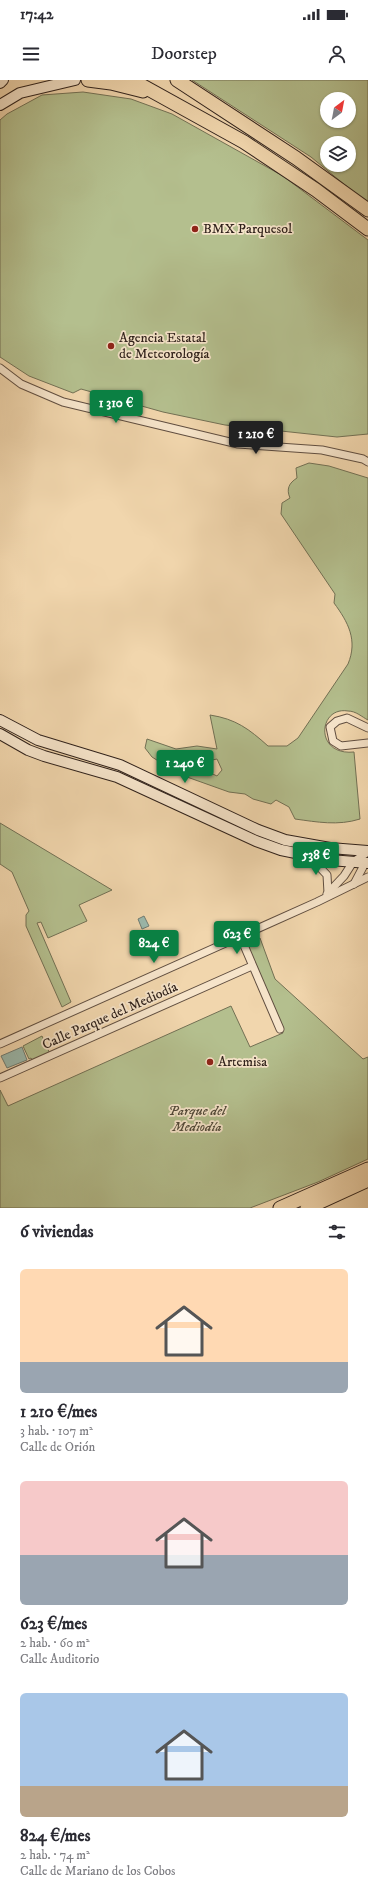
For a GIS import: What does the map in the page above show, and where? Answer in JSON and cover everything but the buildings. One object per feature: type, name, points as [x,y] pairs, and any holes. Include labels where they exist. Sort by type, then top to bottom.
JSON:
[{"type":"highway","points":[[88,80],[111,83],[162,96]]},
{"type":"highway","points":[[132,80],[244,142],[316,190],[368,229]]},
{"type":"highway","points":[[177,80],[296,158],[368,210]]},
{"type":"highway","points":[[280,1208],[314,1195],[368,1169]]},
{"type":"highway","points":[[307,1208],[368,1180]]},
{"type":"street","points":[[0,83],[3,80]]},
{"type":"street","points":[[0,105],[20,94],[75,80]]},
{"type":"street","points":[[0,368],[21,384],[71,404],[238,444],[322,450],[366,460]]},
{"type":"street","points":[[368,728],[347,718],[337,721],[330,727],[333,741],[341,746],[368,743]]},
{"type":"street","points":[[0,720],[38,740],[120,765],[258,830],[303,844],[352,850],[363,858]]},
{"type":"street","points":[[0,734],[28,750],[44,756],[118,777],[256,841],[281,850],[310,857],[363,858]]},
{"type":"street","points":[[310,857],[327,875],[338,884],[346,888]]},
{"type":"street","points":[[354,884],[360,873],[363,858]]},
{"type":"street","points":[[317,902],[338,884],[363,858]]},
{"type":"street","points":[[327,875],[328,893]]},
{"type":"street","points":[[0,1044],[317,902],[368,876]]},
{"type":"street","points":[[240,936],[280,1029]]},
{"type":"street","name":"Calle Parque del Mediodía","points":[[0,1078],[252,966]]},
{"type":"green space","points":[[192,80],[368,80],[368,204],[329,172],[356,172],[356,136],[320,136],[320,164],[311,157]]},
{"type":"green space","points":[[83,92],[131,99],[172,114],[283,176],[368,240],[368,434],[337,437],[225,425],[163,412],[81,389],[73,393],[29,376],[0,357],[0,120],[7,114],[42,95]]},
{"type":"green space","points":[[309,463],[329,466],[368,478],[368,720],[354,712],[338,711],[331,716],[326,723],[325,731],[327,739],[332,747],[341,751],[354,752],[360,819],[336,823],[295,819],[289,807],[276,800],[271,804],[253,799],[245,794],[229,792],[173,772],[174,768],[195,772],[202,769],[217,776],[222,770],[217,759],[203,762],[189,752],[176,754],[160,762],[152,757],[145,748],[147,739],[176,749],[197,746],[217,749],[210,715],[235,722],[255,735],[268,746],[287,746],[298,738],[348,664],[351,655],[352,639],[344,617],[334,603],[335,594],[281,514],[282,503],[290,498],[288,492],[289,486],[297,478],[296,468]]},
{"type":"green space","points":[[0,823],[112,890],[79,905],[87,921],[48,938],[41,922],[37,923],[71,1002],[62,1007],[26,926],[26,915],[29,911],[12,872],[0,864]]},
{"type":"green space","name":"Parque del Mediodía","points":[[260,938],[275,979],[363,1059],[368,1057],[368,1159],[318,1182],[250,1208],[0,1208],[0,1090],[8,1106],[231,1006],[250,1047],[283,1033],[244,945]]},
{"type":"green space","points":[[42,1036],[50,1054],[33,1061],[31,1058],[29,1059],[23,1046]]},
{"type":"shaded area","points":[[144,916],[149,926],[142,929],[138,919]]},
{"type":"shaded area","points":[[22,1047],[27,1060],[7,1068],[1,1056]]},
{"type":"place","name":"BMX Parquesol","points":[[195,229]]},
{"type":"place","name":"Agencia Estatal de Meteorología","points":[[111,346]]},
{"type":"place","name":"Artemisa","points":[[210,1062]]}]
